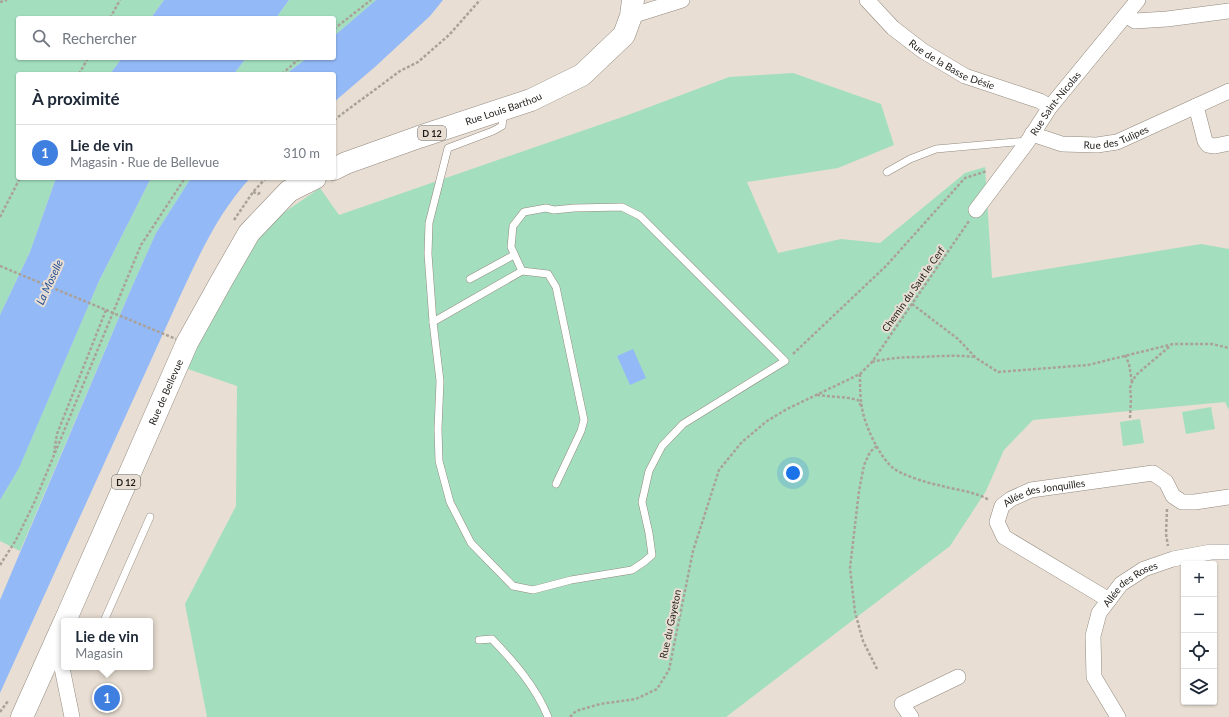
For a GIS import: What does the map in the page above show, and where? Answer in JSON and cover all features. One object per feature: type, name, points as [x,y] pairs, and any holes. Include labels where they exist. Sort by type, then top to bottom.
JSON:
[{"type":"main road","name":"Rue Louis Barthou","points":[[336,168],[354,160],[531,100],[582,75],[624,35],[632,8]]},
{"type":"main road","name":"Rue de Bellevue","points":[[66,618],[187,343],[249,233],[289,191],[307,182]]},
{"type":"main road","name":"Rue de Bellevue","points":[[58,661],[61,642]]},
{"type":"main road","name":"D 12","points":[[22,717],[58,661]]},
{"type":"street","points":[[632,8],[682,0]]},
{"type":"street","name":"Rue de la Basse Désie","points":[[867,0],[899,33],[923,51],[965,76],[1040,101],[1050,107]]},
{"type":"street","name":"Rue Saint-Nicolas","points":[[976,210],[1030,138],[1050,107],[1138,0]]},
{"type":"street","points":[[1126,15],[1135,21],[1166,19],[1229,11]]},
{"type":"street","name":"Rue des Tulipes","points":[[1030,138],[1062,144],[1097,145],[1118,142],[1229,91]]},
{"type":"street","points":[[1196,106],[1205,141],[1208,146],[1229,143]]},
{"type":"street","name":"Allée des Jonquilles","points":[[1109,600],[1004,537],[997,522],[1002,506],[1011,498],[1031,490],[1153,473],[1166,482],[1173,496],[1182,502],[1195,502],[1229,497]]},
{"type":"street","name":"Allée des Roses","points":[[1118,717],[1094,677],[1093,636],[1099,613],[1121,584],[1144,569],[1173,559],[1211,552],[1229,552]]},
{"type":"street","points":[[58,661],[72,717]]},
{"type":"street","points":[[911,717],[902,704],[958,678]]},
{"type":"lane","points":[[504,109],[502,126],[493,131],[448,148],[429,223],[428,254],[433,322],[440,381],[438,429],[439,461],[450,502],[471,543],[513,586],[533,590],[571,580],[632,570],[652,555],[650,533],[642,502],[650,471],[662,446],[683,424],[785,361],[640,216],[622,207],[554,210],[546,208],[524,212],[513,226],[511,247],[522,271]]},
{"type":"lane","points":[[887,172],[910,159],[936,149],[1030,138]]},
{"type":"lane","points":[[470,279],[514,255]]},
{"type":"lane","points":[[433,322],[522,271],[548,274],[556,287],[584,420],[556,484]]},
{"type":"lane","points":[[105,618],[150,517]]},
{"type":"lane","points":[[479,640],[492,638],[512,659],[542,701],[548,717]]},
{"type":"path","points":[[0,2],[7,0]]},
{"type":"path","points":[[111,16],[120,0]]},
{"type":"path","points":[[336,27],[371,0]]},
{"type":"path","points":[[336,119],[400,71],[418,62],[448,35],[480,0]]},
{"type":"path","points":[[80,72],[87,60]]},
{"type":"path","points":[[284,72],[298,60]]},
{"type":"path","points":[[785,361],[886,266],[965,178],[1011,164]]},
{"type":"path","points":[[0,217],[19,180]]},
{"type":"path","points":[[0,565],[16,540],[35,501],[141,245],[184,180]]},
{"type":"path","name":"Chemin du Saut le Cerf","points":[[719,470],[742,442],[767,421],[787,409],[860,374],[872,362],[976,210]]},
{"type":"path","points":[[0,266],[176,339]]},
{"type":"path","points":[[912,304],[958,339],[976,358],[998,372],[1088,365],[1172,344],[1212,344],[1229,348]]},
{"type":"path","points":[[53,458],[57,434],[106,310]]},
{"type":"path","points":[[1130,418],[1130,388],[1132,382],[1136,376],[1172,344]]},
{"type":"path","points":[[872,362],[884,359],[911,357],[961,356],[976,358]]},
{"type":"path","points":[[1125,356],[1129,364],[1132,382]]},
{"type":"path","points":[[860,374],[862,408]]},
{"type":"path","points":[[816,395],[858,400],[879,451],[893,468],[913,478],[937,485],[980,494],[1002,506]]},
{"type":"path","points":[[877,446],[870,452],[864,465],[859,491],[850,568],[855,612],[863,641],[877,669]]},
{"type":"path","name":"Rue du Gayeton","points":[[570,717],[576,711],[600,704],[636,699],[657,689],[669,670],[693,551],[719,470]]},
{"type":"path","points":[[1168,505],[1166,534],[1169,552]]},
{"type":"green space","points":[[0,0],[164,0],[152,16],[16,16],[16,60],[120,60],[112,72],[16,72],[16,180],[55,180],[30,252],[0,315]]},
{"type":"green space","points":[[289,0],[376,0],[336,34],[336,16],[277,16]]},
{"type":"green space","points":[[244,60],[304,60],[289,72],[236,72]]},
{"type":"green space","points":[[793,73],[881,104],[894,145],[838,168],[747,182],[778,253],[841,239],[880,243],[965,173],[985,167],[992,278],[1201,244],[1229,249],[1229,410],[1225,402],[1033,420],[1004,450],[986,491],[950,546],[726,717],[207,717],[185,604],[236,506],[237,386],[185,368],[241,263],[273,220],[320,188],[339,215],[628,115],[729,77]]},
{"type":"green space","points":[[150,180],[190,180],[156,233],[20,551],[0,541],[0,500],[19,467],[99,281]]},
{"type":"green space","points":[[1211,407],[1215,429],[1186,434],[1182,412]]},
{"type":"green space","points":[[1140,419],[1144,443],[1123,446],[1120,422]]},
{"type":"water","points":[[164,0],[289,0],[277,16],[152,16]]},
{"type":"water","points":[[376,0],[443,0],[430,16],[336,100],[336,72],[289,72],[304,60],[336,60],[336,34]]},
{"type":"water","points":[[120,60],[244,60],[236,72],[112,72]]},
{"type":"water","name":"La Moselle","points":[[55,180],[150,180],[99,281],[19,468],[0,500],[0,315],[30,252]]},
{"type":"water","points":[[190,180],[248,180],[229,205],[211,233],[195,263],[0,693],[0,600],[156,233]]},
{"type":"water","points":[[633,349],[646,378],[630,385],[617,356]]},
{"type":"place","name":"Lie de vin","points":[[107,698]]}]
